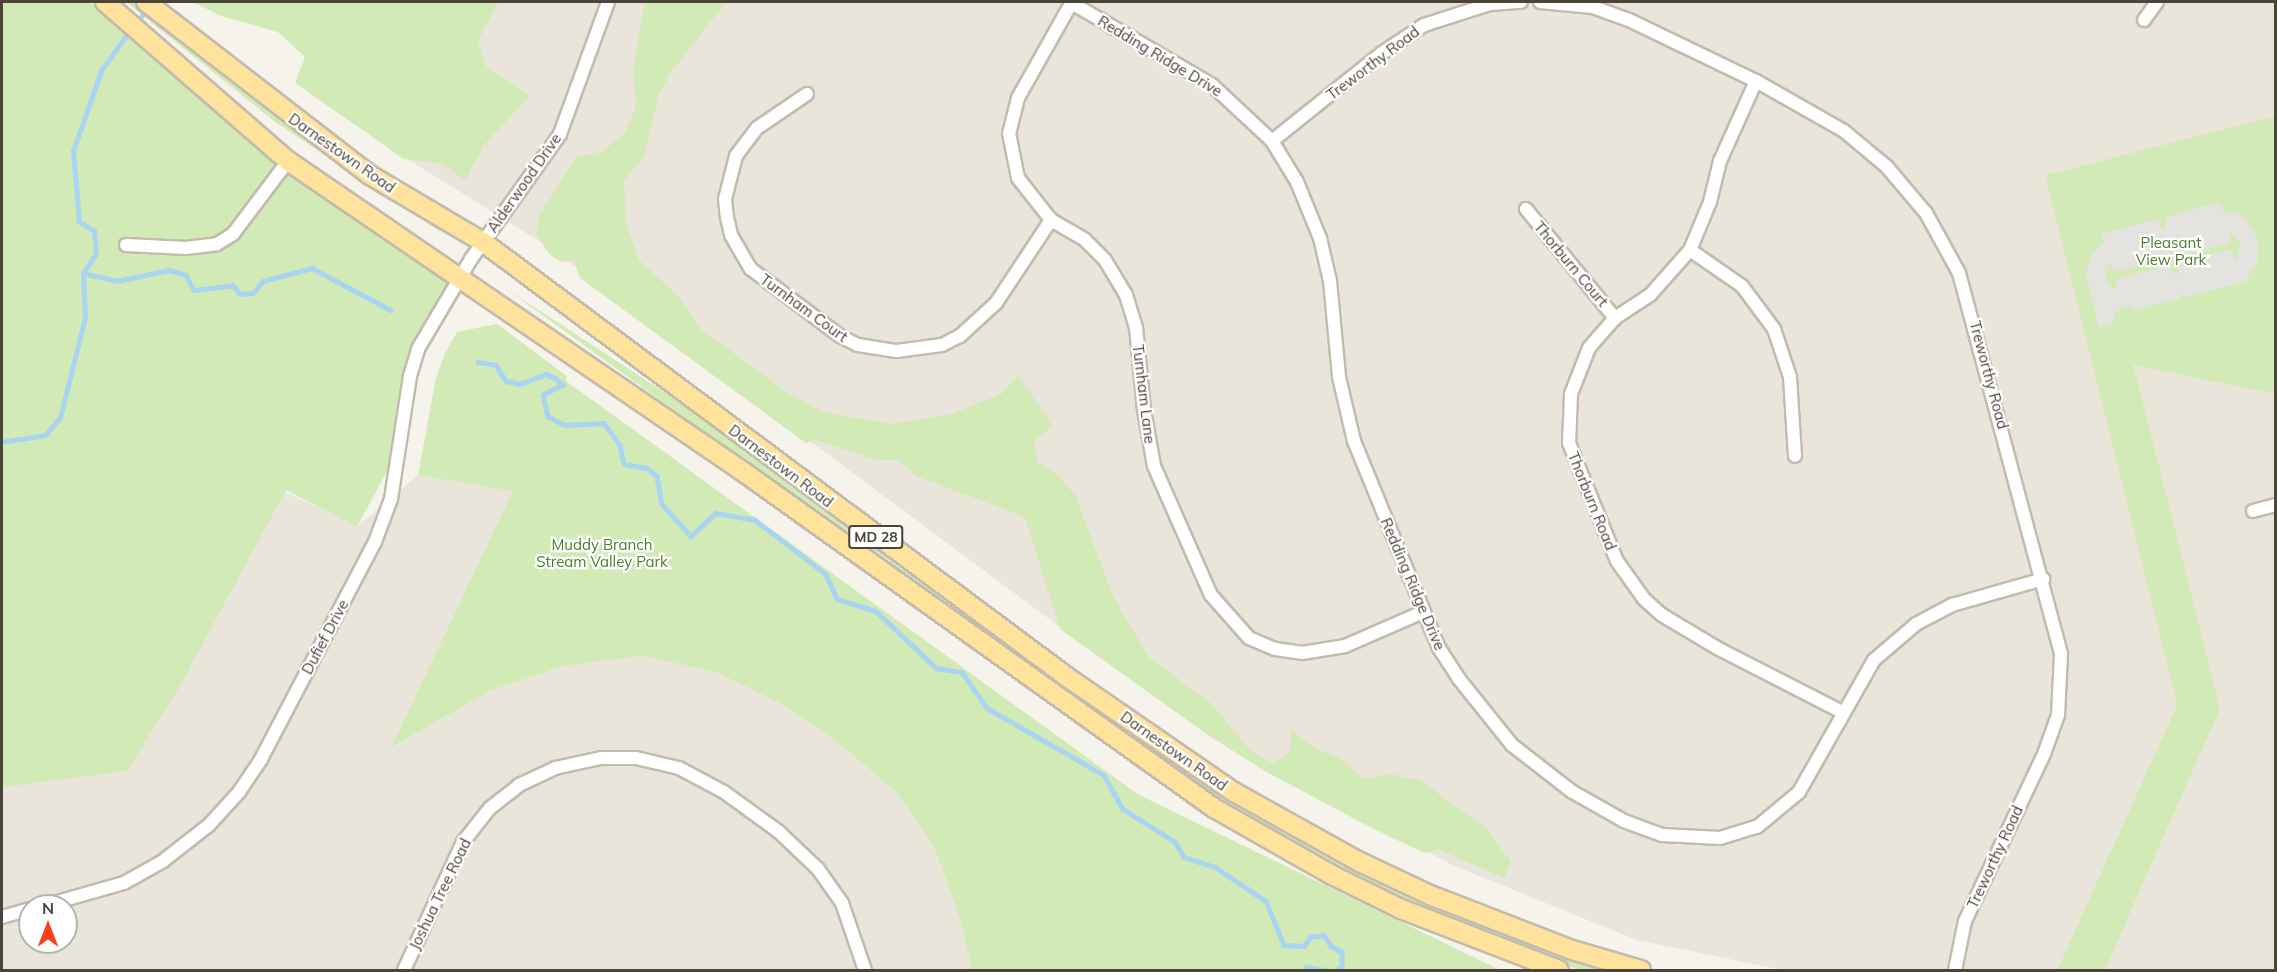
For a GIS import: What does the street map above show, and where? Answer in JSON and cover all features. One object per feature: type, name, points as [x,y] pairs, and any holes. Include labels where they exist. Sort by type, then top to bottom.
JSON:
[{"type":"main road","name":"Darnestown Road","points":[[105,2],[288,161],[745,473],[1214,808],[1332,875],[1401,909],[1559,970]]},
{"type":"main road","name":"Darnestown Road","points":[[146,2],[161,16],[370,175],[483,242],[1067,677],[1234,792],[1360,862],[1430,895],[1572,950],[1641,970]]},
{"type":"street","name":"Alderwood Drive","points":[[471,259],[560,134],[608,2]]},
{"type":"street","name":"Redding Ridge Drive","points":[[1071,2],[1212,85],[1272,141],[1297,182],[1320,238],[1330,281],[1339,377],[1354,441],[1423,612],[1459,679],[1512,745],[1571,791],[1624,821],[1662,835],[1720,838],[1772,818],[1799,792],[1842,712],[1874,660],[1916,624],[1952,605],[2043,579]]},
{"type":"street","name":"Turnham Lane","points":[[1071,2],[1018,98],[1009,133],[1018,178],[1051,220],[1085,240],[1105,260],[1125,295],[1136,327],[1144,410],[1154,466],[1211,595],[1236,627],[1275,649],[1302,653],[1345,646],[1423,612]]},
{"type":"street","name":"Treworthy Road","points":[[1272,141],[1382,53],[1424,26],[1490,4],[1521,2]]},
{"type":"street","name":"Treworthy Road","points":[[1540,2],[1593,7],[1629,20],[1756,81],[1844,131],[1887,167],[1926,213],[1959,273],[1971,306],[2061,654],[2058,716],[2044,754],[1965,921],[1955,970]]},
{"type":"street","points":[[2144,20],[2157,2]]},
{"type":"street","name":"Thorburn Road","points":[[1756,81],[1720,161],[1710,202],[1690,250],[1650,295],[1615,318],[1581,363],[1571,394],[1569,443],[1617,561],[1644,599],[1662,615],[1719,649],[1842,712]]},
{"type":"street","name":"Turnham Court","points":[[807,94],[757,128],[736,156],[725,199],[727,217],[731,235],[751,269],[840,336],[858,345],[897,351],[942,345],[960,336],[996,303],[1051,220]]},
{"type":"street","points":[[126,245],[186,248],[217,244],[233,234],[288,161]]},
{"type":"street","name":"Thorburn Court","points":[[1526,209],[1615,318]]},
{"type":"street","points":[[1690,250],[1742,286],[1774,329],[1790,377],[1795,456]]},
{"type":"street","name":"Dufief Drive","points":[[78,896],[124,883],[164,861],[209,825],[256,768],[375,542],[391,499],[410,376],[418,349],[471,259]]},
{"type":"street","points":[[2253,512],[2276,505]]},
{"type":"street","name":"Joshua Tree Road","points":[[404,970],[463,842],[490,808],[519,785],[555,768],[601,758],[636,758],[679,768],[724,792],[779,832],[818,869],[842,903],[865,970]]},
{"type":"street","points":[[2,917],[18,912]]},
{"type":"shaded area","points":[[464,2],[2275,2],[2275,116],[2045,175],[2177,705],[2057,970],[1782,970],[1637,940],[1452,865],[1304,786],[1145,690],[550,248],[406,158]]},
{"type":"shaded area","points":[[2220,202],[2223,212],[2236,212],[2245,218],[2258,239],[2258,260],[2245,282],[2186,297],[2180,293],[2179,299],[2135,310],[2132,306],[2121,308],[2115,313],[2113,323],[2099,327],[2086,273],[2092,253],[2104,243],[2102,234],[2158,219],[2161,228],[2165,229],[2165,217]],"holes":[[[2229,231],[2240,242],[2238,259],[2234,259],[2231,249],[2177,263],[2178,275],[2173,274],[2170,265],[2116,279],[2116,290],[2105,281],[2109,262],[2114,272],[2169,258],[2168,246],[2175,257],[2230,243]]]},
{"type":"shaded area","points":[[2134,364],[2275,394],[2276,970],[2105,970],[2220,709]]},
{"type":"shaded area","points":[[418,475],[514,490],[392,748],[490,691],[564,666],[641,656],[716,672],[789,708],[841,745],[896,792],[935,849],[961,922],[972,970],[2,970],[2,786],[127,771],[193,659],[283,491],[358,526]]},
{"type":"green space","points":[[2,2],[83,2],[110,7],[288,161],[461,278],[410,376],[401,445],[357,527],[286,490],[176,693],[127,771],[2,787]]},
{"type":"green space","points":[[126,2],[145,2],[447,236],[275,122]]},
{"type":"green space","points":[[193,2],[498,2],[478,41],[486,66],[530,96],[484,145],[465,180],[441,163],[404,159],[295,83],[305,57],[278,32],[221,16]]},
{"type":"green space","points":[[645,2],[726,2],[671,72],[659,94],[644,157],[624,181],[626,223],[639,260],[679,297],[701,329],[789,394],[824,412],[891,424],[949,415],[1003,393],[1018,375],[1052,426],[1034,442],[1037,462],[1057,474],[1075,495],[1114,598],[1149,657],[1212,704],[1250,750],[1274,764],[1290,751],[1291,730],[1317,749],[1340,758],[1364,779],[1391,774],[1421,781],[1487,829],[1511,862],[1504,878],[1438,849],[1424,853],[1366,825],[1263,770],[1205,733],[1060,629],[1025,517],[916,476],[899,460],[876,460],[815,440],[806,443],[580,278],[574,260],[561,262],[549,254],[536,233],[539,216],[576,158],[603,151],[625,133],[636,107],[633,71]]},
{"type":"green space","name":"Pleasant View Park","points":[[2275,116],[2275,394],[2134,365],[2220,709],[2105,970],[2057,970],[2177,705],[2045,175]]},
{"type":"green space","points":[[502,286],[681,403],[1029,660],[1238,805],[1329,857],[1422,902],[1540,950],[1603,970],[1581,970],[1530,953],[1394,897],[1242,816],[1187,781]]},
{"type":"green space","name":"Muddy Branch Stream Valley Park","points":[[497,324],[567,376],[566,381],[1139,795],[1500,970],[972,970],[961,922],[935,849],[896,792],[841,745],[789,708],[716,672],[641,656],[564,666],[490,691],[391,748],[513,491],[418,475],[436,378],[445,353],[457,332]]},
{"type":"waterway","points":[[136,23],[148,8]]},
{"type":"waterway","points":[[2,442],[45,435],[60,418],[85,317],[83,273],[96,254],[94,231],[79,222],[73,151],[101,71],[131,29]]},
{"type":"waterway","points":[[83,273],[117,281],[169,270],[186,275],[194,290],[233,285],[240,294],[253,293],[263,281],[312,268],[391,310]]},
{"type":"waterway","points":[[478,362],[496,365],[506,381],[520,384],[546,374],[555,378],[563,385],[543,395],[548,416],[564,425],[604,423],[620,445],[624,464],[647,468],[657,476],[662,504],[691,536],[716,513],[755,520],[826,574],[837,599],[876,611],[936,668],[962,672],[987,708],[1104,775],[1123,809],[1175,842],[1184,857],[1215,867],[1266,901],[1284,945],[1304,946],[1310,937],[1324,935],[1331,946],[1342,952],[1342,967],[1337,970]]},
{"type":"waterway","points":[[1304,970],[1306,967],[1326,970]]}]
